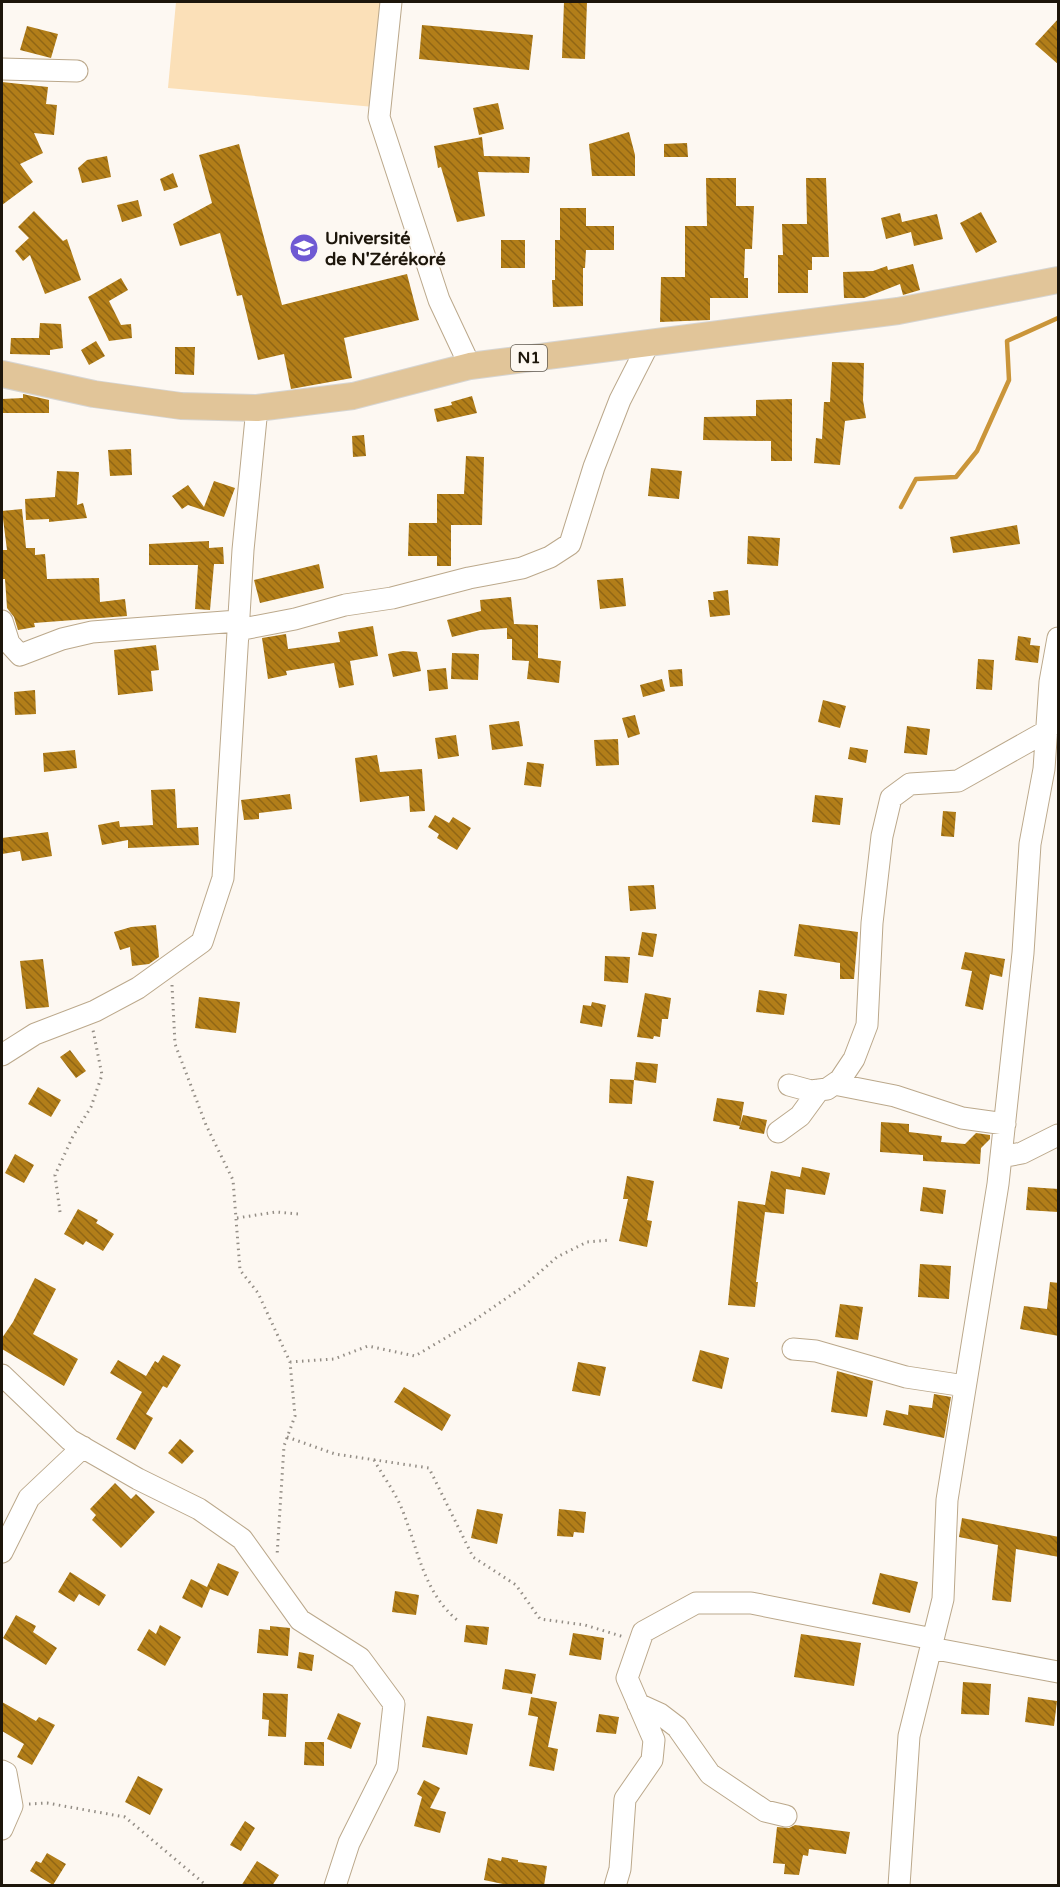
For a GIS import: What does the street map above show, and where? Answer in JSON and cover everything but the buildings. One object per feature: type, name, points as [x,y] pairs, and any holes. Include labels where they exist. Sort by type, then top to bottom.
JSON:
[{"type":"main road","name":"N1","points":[[2,374],[94,394],[181,406],[257,408],[353,396],[470,366],[650,341],[898,311],[1059,280]]},
{"type":"street","points":[[391,2],[379,117],[439,300],[470,366]]},
{"type":"street","points":[[2,69],[77,71]]},
{"type":"street","points":[[2,621],[9,643],[20,655],[62,639],[92,633],[238,625],[295,619],[345,604],[392,598],[469,578],[522,568],[550,557],[570,544],[607,433],[650,341]]},
{"type":"street","points":[[2,1055],[35,1034],[95,1011],[138,988],[202,942],[223,878],[238,625],[257,408]]},
{"type":"street","points":[[899,1886],[909,1736],[943,1599],[946,1500],[1001,1157],[1023,953],[1030,844],[1044,769],[1050,682],[1059,638]]},
{"type":"street","points":[[778,1132],[800,1116],[854,1059],[867,1025],[872,923],[882,836],[891,798],[910,784],[958,781],[1047,731]]},
{"type":"street","points":[[789,1086],[827,1087],[895,1096],[962,1118],[1005,1124]]},
{"type":"street","points":[[1001,1157],[1022,1153],[1059,1135]]},
{"type":"street","points":[[793,1349],[816,1351],[906,1377],[965,1386]]},
{"type":"street","points":[[2,1375],[70,1440],[199,1509],[242,1539],[300,1620],[360,1658],[394,1704],[387,1767],[349,1843],[335,1886]]},
{"type":"street","points":[[2,1552],[29,1497],[83,1447]]},
{"type":"street","points":[[615,1886],[620,1869],[625,1799],[652,1760],[654,1740],[627,1678],[643,1632],[696,1603],[751,1603],[1059,1672]]},
{"type":"street","points":[[638,1704],[660,1714],[677,1727],[710,1774],[765,1811],[786,1816]]},
{"type":"street","points":[[2,1771],[6,1773],[12,1806],[2,1829]]},
{"type":"path","points":[[170,965],[175,1044],[206,1125],[233,1180],[240,1270],[258,1293],[290,1362],[295,1416],[284,1446],[274,1585]]},
{"type":"path","points":[[60,1212],[55,1175],[73,1136],[91,1107],[102,1075],[93,1031],[95,1011]]},
{"type":"path","points":[[237,1218],[276,1212],[299,1214]]},
{"type":"path","points":[[290,1362],[334,1359],[368,1346],[415,1356],[469,1324],[524,1286],[557,1257],[586,1242],[610,1240]]},
{"type":"path","points":[[287,1437],[335,1454],[429,1468],[473,1557],[516,1585],[540,1619],[585,1625],[640,1641]]},
{"type":"path","points":[[374,1460],[401,1506],[429,1585],[440,1606],[457,1620]]},
{"type":"path","points":[[12,1806],[47,1803],[125,1817],[207,1886]]},
{"type":"shaded area","points":[[176,2],[384,2],[374,107],[168,88]]},
{"type":"waterway","points":[[901,507],[916,479],[956,477],[977,451],[1009,380],[1007,341],[1058,318]]},
{"type":"place","name":"Université de N'Zérékoré","points":[[304,248]]}]
